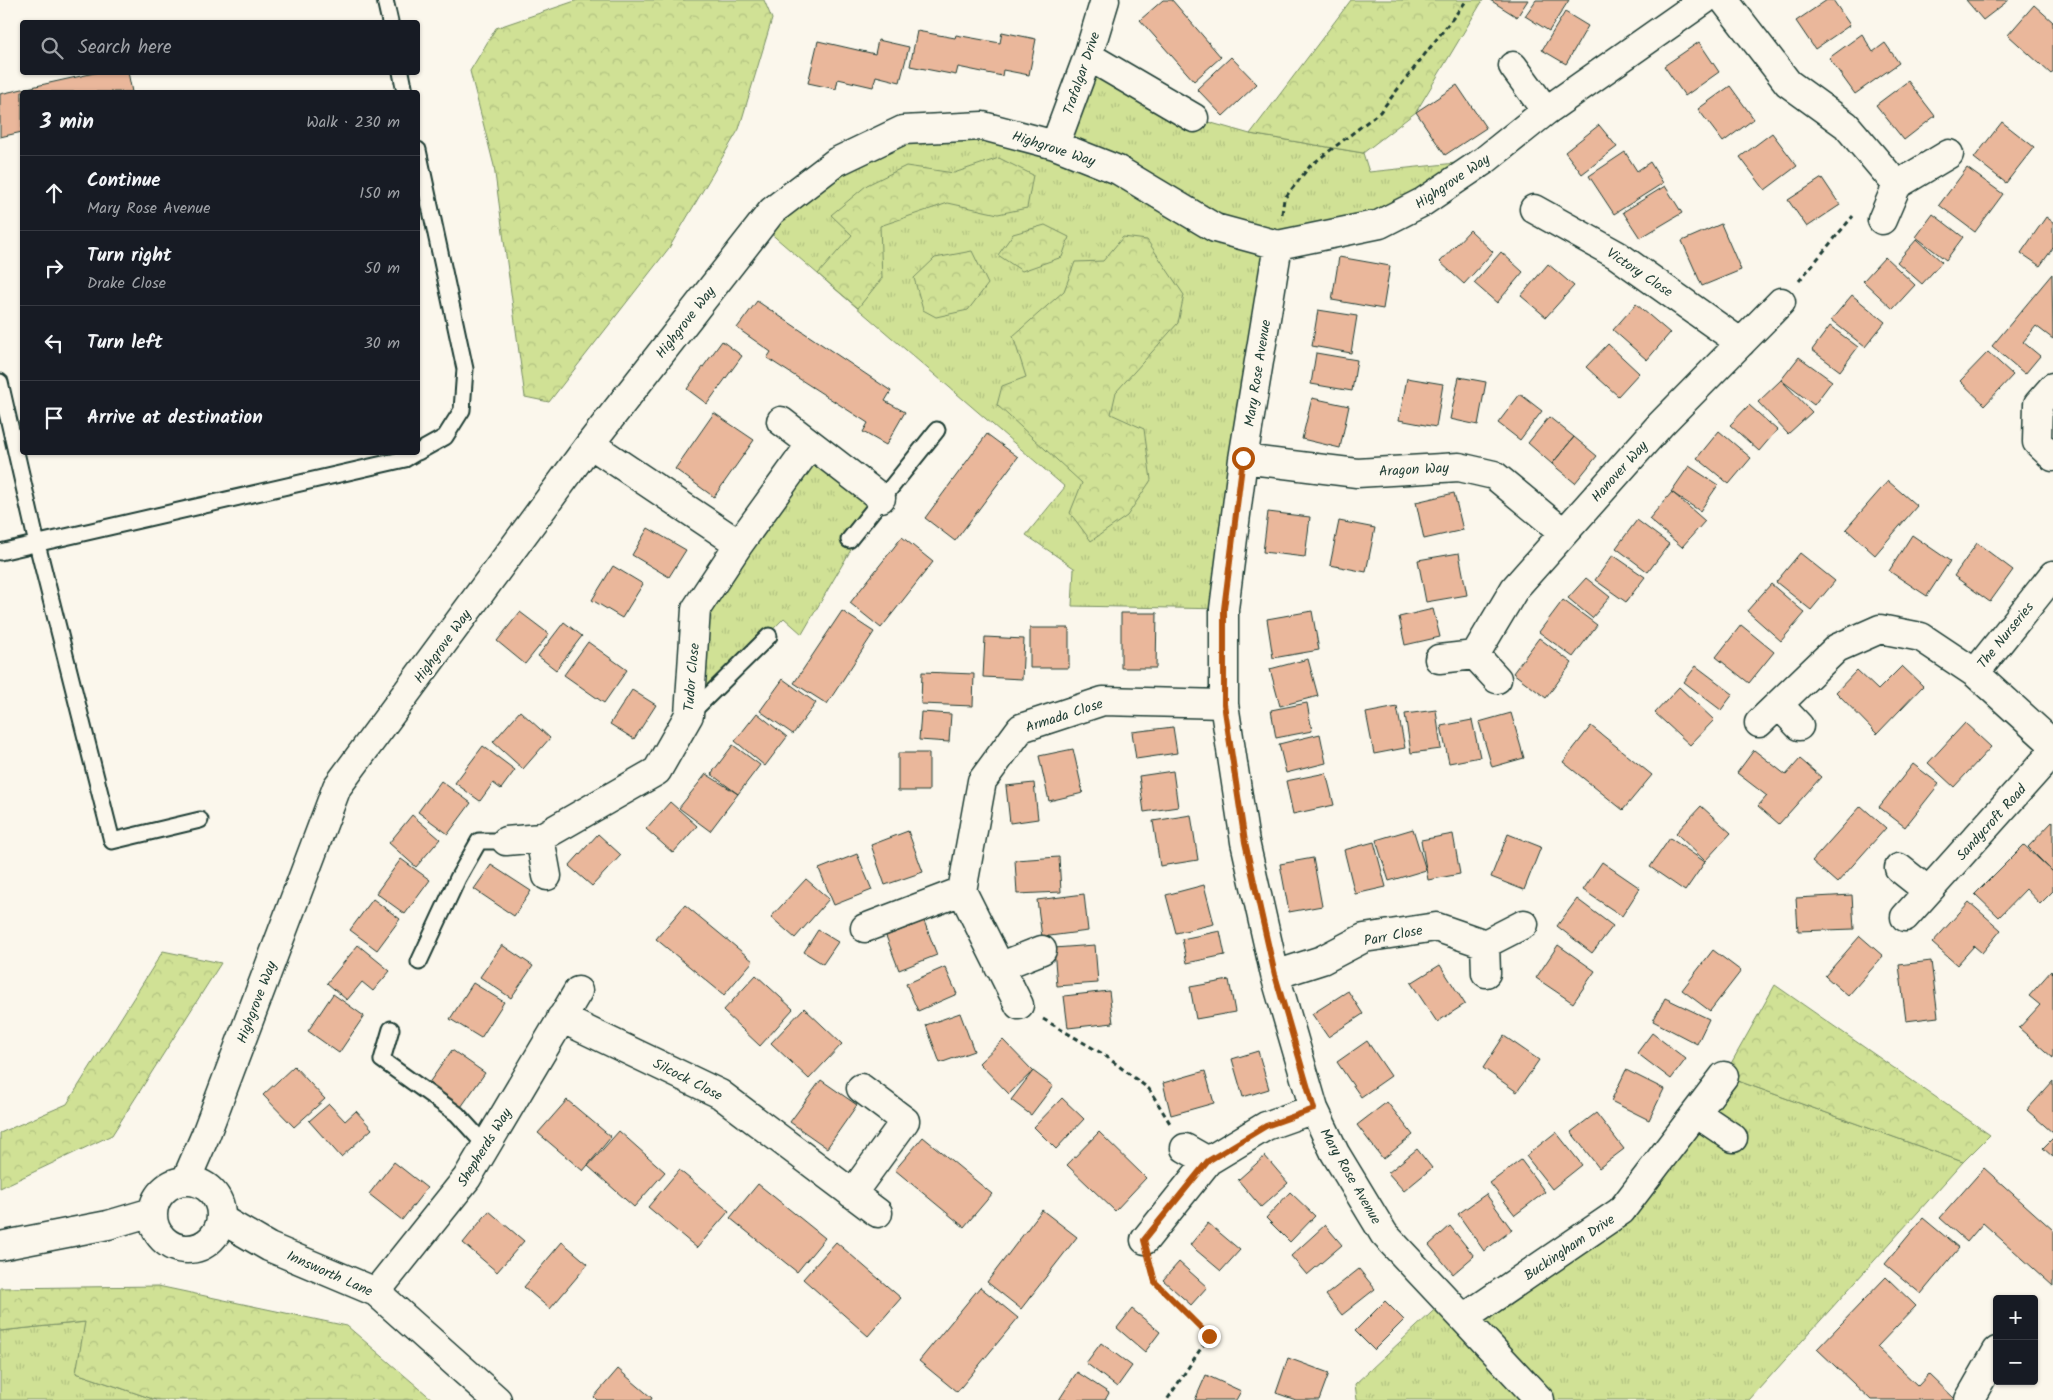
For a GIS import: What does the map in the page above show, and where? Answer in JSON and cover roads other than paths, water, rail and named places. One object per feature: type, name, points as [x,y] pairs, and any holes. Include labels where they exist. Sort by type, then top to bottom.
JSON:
[{"type":"street","name":"Trafalgar Drive","points":[[1055,146],[1088,56],[1104,0]]},
{"type":"street","name":"Highgrove Way","points":[[186,1180],[206,1134],[337,787],[590,444],[772,211],[836,162],[903,130],[984,126],[1055,146],[1118,170],[1216,228],[1278,245],[1380,224],[1423,202],[1485,160],[1546,111],[1704,0]]},
{"type":"street","points":[[1724,0],[1788,83],[1846,125],[1897,185]]},
{"type":"street","points":[[1088,56],[1194,118]]},
{"type":"street","points":[[1513,66],[1546,111]]},
{"type":"street","points":[[1870,216],[1897,185],[1949,154]]},
{"type":"street","name":"Victory Close","points":[[1534,209],[1617,254],[1741,343]]},
{"type":"street","name":"Mary Rose Avenue","points":[[1278,245],[1243,458],[1224,609],[1224,704],[1245,842],[1275,975],[1314,1109],[1335,1153],[1384,1234],[1540,1400]]},
{"type":"street","name":"Hanover Way","points":[[1475,655],[1515,588],[1661,424],[1781,302]]},
{"type":"street","points":[[2053,387],[2038,404],[2037,442],[2053,457]]},
{"type":"street","points":[[781,421],[882,498]]},
{"type":"street","points":[[590,444],[739,544]]},
{"type":"street","name":"Tudor Close","points":[[506,841],[540,838],[657,771],[689,715],[696,609],[739,544],[811,444]]},
{"type":"street","name":"Aragon Way","points":[[1243,458],[1357,473],[1459,467],[1494,475],[1564,533]]},
{"type":"street","name":"The Nurseries","points":[[1975,673],[2053,575]]},
{"type":"street","points":[[1759,723],[1837,648],[1880,629],[1921,637],[1975,673],[2053,744]]},
{"type":"street","points":[[1439,659],[1475,655],[1496,679]]},
{"type":"street","name":"Armada Close","points":[[962,891],[982,781],[1021,728],[1103,701],[1224,704]]},
{"type":"street","points":[[1779,705],[1799,726]]},
{"type":"street","name":"Sandycroft Road","points":[[1905,917],[2053,752]]},
{"type":"street","points":[[540,838],[547,876]]},
{"type":"street","points":[[1899,868],[1928,891]]},
{"type":"street","points":[[865,928],[962,891],[1019,1005]]},
{"type":"street","points":[[1486,973],[1485,944],[1524,924]]},
{"type":"street","name":"Parr Close","points":[[1275,975],[1322,960],[1364,938],[1436,927],[1485,944]]},
{"type":"street","points":[[999,967],[1042,950]]},
{"type":"street","name":"Shepherds Way","points":[[376,1292],[467,1178],[578,991]]},
{"type":"street","name":"Silcock Close","points":[[561,1018],[720,1094],[878,1213]]},
{"type":"street","name":"Buckingham Drive","points":[[1464,1318],[1621,1211],[1724,1076]]},
{"type":"street","points":[[852,1194],[905,1121],[861,1088]]},
{"type":"street","points":[[1144,1240],[1196,1155],[1266,1126],[1314,1109]]},
{"type":"street","points":[[1696,1113],[1732,1138]]},
{"type":"street","points":[[186,1180],[198,1182],[208,1188],[216,1197],[221,1219],[217,1230],[210,1240],[200,1246],[188,1249],[174,1246],[163,1240],[156,1231],[152,1212],[155,1200],[162,1190],[172,1183],[186,1180]]},
{"type":"street","points":[[0,1246],[108,1225],[152,1212]]},
{"type":"street","name":"Innsworth Lane","points":[[221,1219],[269,1246],[376,1292],[497,1400]]},
{"type":"street","points":[[1969,1400],[1993,1358]]},
{"type":"lane","points":[[385,0],[390,20]]},
{"type":"lane","points":[[402,75],[405,90]]},
{"type":"lane","points":[[420,160],[464,369],[462,410],[445,438],[420,450]]},
{"type":"lane","points":[[0,382],[37,544],[112,842],[200,820]]},
{"type":"lane","points":[[848,540],[937,430]]},
{"type":"lane","points":[[0,552],[405,459],[412,455]]},
{"type":"lane","points":[[689,715],[769,636]]},
{"type":"lane","points":[[418,962],[458,878],[479,841],[506,841]]},
{"type":"lane","points":[[391,1029],[382,1060],[457,1114],[486,1146]]}]
